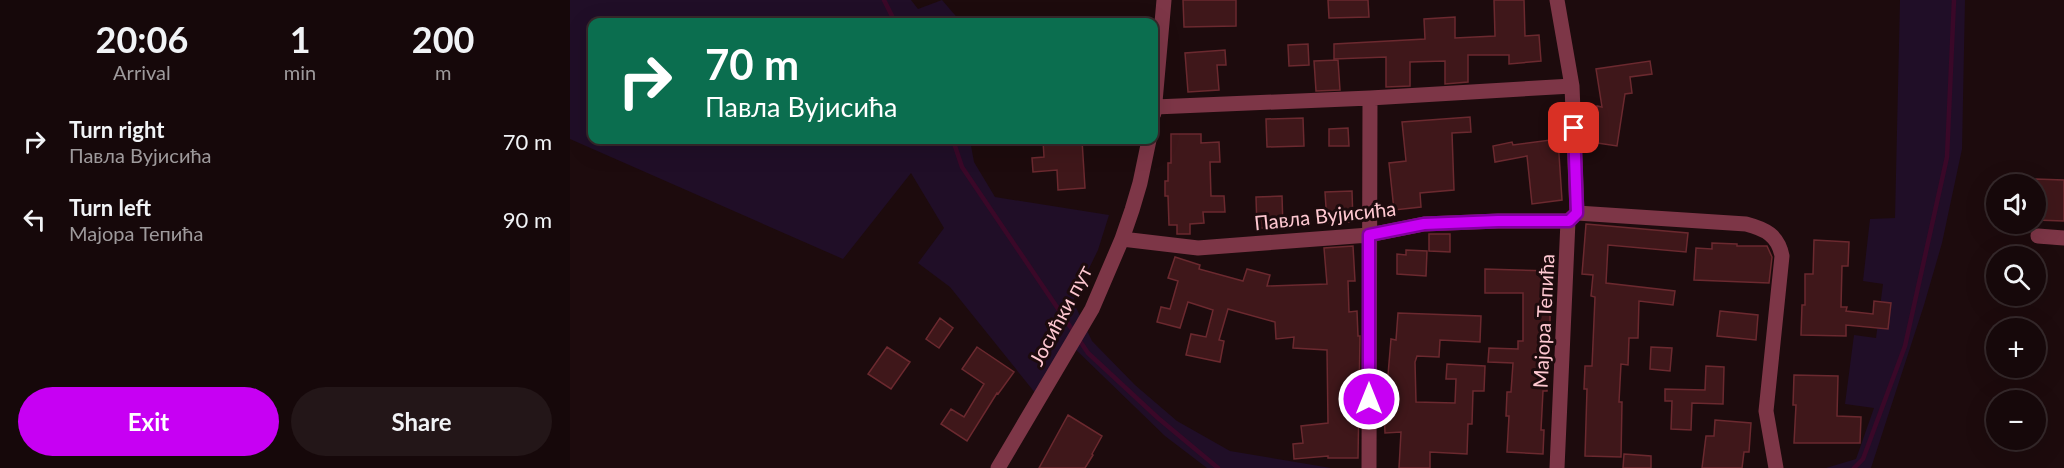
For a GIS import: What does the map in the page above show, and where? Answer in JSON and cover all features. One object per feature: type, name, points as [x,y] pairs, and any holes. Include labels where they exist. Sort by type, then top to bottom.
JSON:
[{"type":"street","points":[[1158,66],[1164,0]]},
{"type":"street","name":"Мајора Тепића","points":[[1557,0],[1572,86],[1573,217],[1557,468]]},
{"type":"street","points":[[1158,110],[1572,86]]},
{"type":"street","points":[[1369,468],[1370,98]]},
{"type":"street","name":"Јосићки пут","points":[[998,468],[1092,309],[1122,239],[1140,183],[1148,144]]},
{"type":"street","name":"Павла Вујисића","points":[[1122,239],[1198,248],[1369,235],[1424,224],[1573,217],[1746,224],[1762,229],[1774,236],[1782,256],[1766,411],[1776,468]]},
{"type":"street","points":[[2038,236],[2064,238]]},
{"type":"shaded area","points":[[570,0],[911,0],[918,9],[942,0],[958,18],[588,18],[588,144],[971,144],[974,162],[995,197],[1109,215],[1098,250],[1073,301],[1092,341],[1135,385],[1177,421],[1230,451],[1331,468],[1207,468],[1165,436],[1071,345],[1040,399],[950,287],[918,263],[944,228],[911,173],[843,259],[570,139]]},
{"type":"shaded area","points":[[1900,0],[1965,0],[1962,149],[1942,243],[1871,468],[1826,468],[1856,459],[1874,408],[1845,404],[1854,335],[1876,338],[1883,284],[1863,281],[1870,219],[1895,218]]},
{"type":"building","points":[[1183,0],[1236,0],[1236,26],[1184,27]]},
{"type":"building","points":[[1328,0],[1368,0],[1369,17],[1329,18]]},
{"type":"building","points":[[1494,0],[1524,0],[1525,36],[1539,35],[1541,61],[1509,64],[1509,55],[1468,55],[1468,82],[1445,84],[1445,61],[1410,62],[1410,86],[1386,87],[1386,57],[1334,59],[1334,44],[1425,39],[1424,19],[1455,17],[1455,38],[1495,36]]},
{"type":"building","points":[[1308,44],[1309,65],[1289,66],[1288,45]]},
{"type":"building","points":[[1225,50],[1226,65],[1217,65],[1219,90],[1188,92],[1185,53]]},
{"type":"building","points":[[1338,60],[1340,90],[1316,91],[1314,61]]},
{"type":"building","points":[[1650,61],[1652,74],[1630,77],[1632,93],[1625,94],[1617,146],[1591,142],[1597,106],[1602,107],[1596,69]]},
{"type":"building","points":[[1470,117],[1471,132],[1452,133],[1454,190],[1420,193],[1421,207],[1394,210],[1389,163],[1406,161],[1402,122]]},
{"type":"building","points":[[1303,118],[1304,146],[1267,147],[1266,119]]},
{"type":"building","points":[[1348,128],[1349,146],[1329,146],[1329,129]]},
{"type":"building","points":[[1171,134],[1201,134],[1201,143],[1219,142],[1220,162],[1210,162],[1211,196],[1224,196],[1225,212],[1203,212],[1204,223],[1190,224],[1190,234],[1177,234],[1177,225],[1169,225],[1165,181],[1168,181],[1168,163],[1171,163]]},
{"type":"building","points":[[1558,139],[1562,200],[1532,204],[1527,156],[1495,162],[1493,146],[1512,142],[1513,145]]},
{"type":"building","points":[[1043,144],[1082,144],[1085,188],[1058,190],[1057,170],[1033,172],[1032,158],[1044,157]]},
{"type":"building","points":[[2046,179],[2064,180],[2064,221],[2046,220]]},
{"type":"building","points":[[1352,191],[1353,222],[1327,223],[1325,192]]},
{"type":"building","points":[[1282,196],[1283,228],[1257,228],[1256,197]]},
{"type":"building","points":[[1586,224],[1688,233],[1686,252],[1608,245],[1606,283],[1675,291],[1673,305],[1639,301],[1638,338],[1629,338],[1628,365],[1621,364],[1619,402],[1622,402],[1621,457],[1585,456],[1587,389],[1584,389],[1585,366],[1592,366],[1595,297],[1591,296],[1593,275],[1582,274]]},
{"type":"building","points":[[1429,234],[1450,234],[1450,252],[1429,251]]},
{"type":"building","points":[[1814,240],[1849,242],[1848,266],[1842,266],[1841,307],[1847,307],[1846,311],[1873,314],[1874,301],[1891,303],[1888,329],[1846,325],[1846,336],[1801,335],[1802,305],[1805,305],[1805,274],[1813,274]]},
{"type":"building","points":[[1712,243],[1767,246],[1772,257],[1769,283],[1694,280],[1696,248],[1712,249]]},
{"type":"building","points":[[1353,246],[1355,281],[1348,281],[1349,312],[1357,311],[1358,336],[1360,336],[1358,458],[1328,458],[1328,456],[1294,459],[1293,444],[1303,443],[1301,426],[1328,423],[1327,350],[1293,348],[1294,337],[1276,339],[1275,322],[1228,309],[1219,340],[1224,341],[1220,362],[1186,355],[1191,334],[1206,337],[1213,310],[1188,302],[1180,328],[1157,322],[1161,307],[1170,309],[1178,281],[1168,278],[1175,257],[1200,265],[1199,269],[1243,281],[1247,269],[1270,275],[1267,286],[1327,284],[1324,248]]},
{"type":"building","points":[[1406,250],[1427,251],[1426,276],[1397,274],[1397,254],[1406,255]]},
{"type":"building","points":[[1485,269],[1553,271],[1552,293],[1550,293],[1550,328],[1545,329],[1544,367],[1548,367],[1547,391],[1543,391],[1541,430],[1544,430],[1543,454],[1507,452],[1509,416],[1506,416],[1507,392],[1511,392],[1513,363],[1488,362],[1489,348],[1518,349],[1518,341],[1523,341],[1523,293],[1485,293]]},
{"type":"building","points":[[1720,311],[1758,315],[1756,340],[1717,336]]},
{"type":"building","points":[[1398,313],[1481,316],[1480,342],[1440,340],[1439,357],[1417,356],[1415,362],[1416,402],[1455,403],[1456,379],[1446,379],[1447,364],[1485,366],[1484,391],[1473,391],[1472,424],[1468,424],[1467,454],[1430,452],[1430,468],[1399,468],[1401,432],[1385,433],[1384,410],[1389,410],[1388,375],[1391,339],[1396,340]]},
{"type":"building","points":[[940,318],[953,328],[939,348],[926,339]]},
{"type":"building","points":[[887,347],[910,362],[891,389],[868,374]]},
{"type":"building","points":[[977,347],[1014,372],[997,393],[967,441],[941,424],[951,409],[964,417],[984,384],[962,369]]},
{"type":"building","points":[[1651,347],[1672,348],[1670,371],[1650,369]]},
{"type":"building","points":[[1706,366],[1724,367],[1723,404],[1692,403],[1691,430],[1671,429],[1672,401],[1665,401],[1665,389],[1705,390]]},
{"type":"building","points":[[1794,375],[1838,376],[1837,416],[1861,417],[1860,443],[1794,443],[1796,405],[1793,405]]},
{"type":"building","points":[[1068,415],[1102,436],[1093,455],[1085,468],[1039,468]]},
{"type":"building","points":[[1715,420],[1751,423],[1749,452],[1744,452],[1742,468],[1702,468],[1706,436],[1714,436]]},
{"type":"building","points":[[1624,454],[1651,456],[1651,468],[1623,468]]},
{"type":"waterway","points":[[884,0],[893,18]]},
{"type":"waterway","points":[[1854,468],[1863,459],[1905,346],[1947,157],[1954,0]]},
{"type":"waterway","points":[[954,144],[962,167],[1088,353],[1158,418],[1218,468]]},
{"type":"route","points":[[1369,399],[1369,235],[1424,224],[1569,221],[1577,213],[1574,128]]}]
